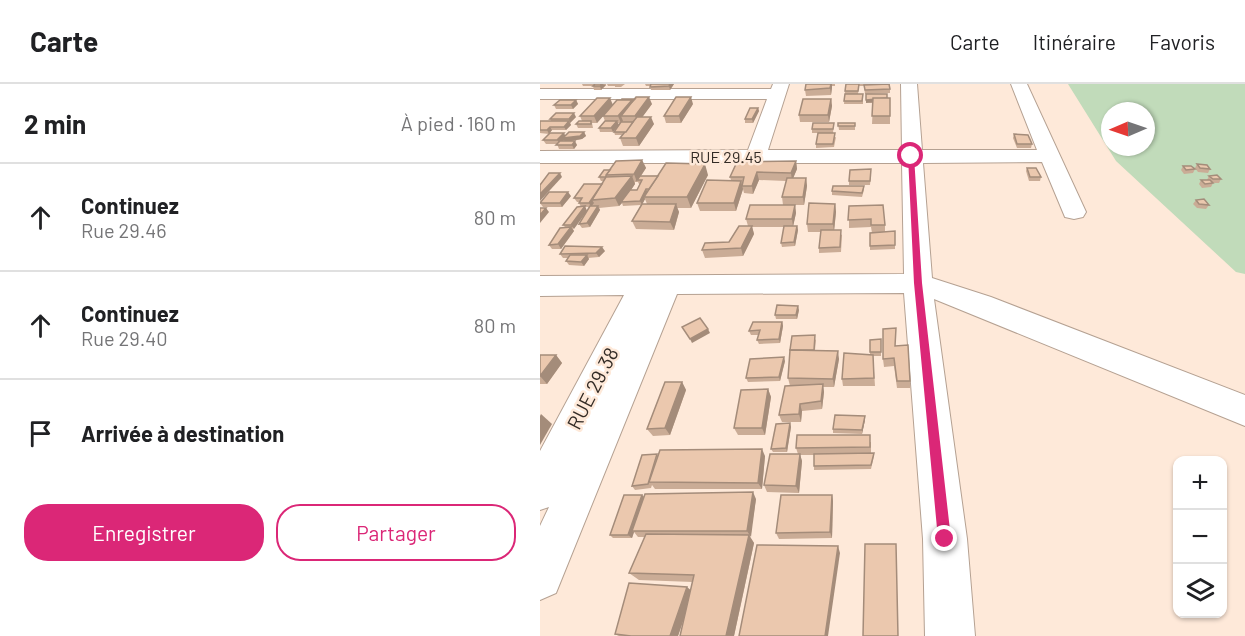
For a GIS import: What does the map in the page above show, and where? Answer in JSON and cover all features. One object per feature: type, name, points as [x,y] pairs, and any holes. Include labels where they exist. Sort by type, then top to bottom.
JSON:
[{"type":"street","points":[[909,84],[918,283],[945,539],[950,636]]},
{"type":"street","points":[[1019,84],[1074,212]]},
{"type":"street","points":[[540,94],[779,89],[756,156]]},
{"type":"street","name":"RUE 29.45","points":[[540,157],[1050,156]]},
{"type":"street","points":[[540,299],[649,290],[918,283],[1001,312],[1245,411]]},
{"type":"street","points":[[540,285],[649,290]]},
{"type":"street","points":[[540,577],[649,290]]},
{"type":"street","name":"RUE 29.38","points":[[540,491],[649,290]]},
{"type":"green space","points":[[1068,84],[1245,84],[1245,274],[1236,272],[1113,156],[1155,156],[1155,102],[1101,102],[1101,137]]},
{"type":"building","points":[[651,84],[670,84],[669,86],[650,87]]},
{"type":"building","points":[[806,84],[831,84],[830,88],[805,90]]},
{"type":"building","points":[[846,84],[859,84],[858,91],[845,91]]},
{"type":"building","points":[[889,84],[890,89],[865,90],[864,85]]},
{"type":"building","points":[[845,94],[863,94],[862,101],[844,101]]},
{"type":"building","points":[[866,94],[887,94],[887,98],[866,100]]},
{"type":"building","points":[[636,97],[649,97],[635,116],[621,116]]},
{"type":"building","points":[[676,97],[691,97],[679,116],[664,116]]},
{"type":"building","points":[[597,98],[610,98],[594,116],[580,116]]},
{"type":"building","points":[[873,98],[890,98],[890,116],[872,116]]},
{"type":"building","points":[[803,99],[831,99],[828,115],[799,115]]},
{"type":"building","points":[[560,100],[576,100],[571,105],[554,105]]},
{"type":"building","points":[[617,100],[632,100],[618,116],[603,116]]},
{"type":"building","points":[[750,108],[758,108],[752,119],[745,119]]},
{"type":"building","points":[[556,113],[574,113],[569,119],[550,119]]},
{"type":"building","points":[[637,117],[651,117],[636,138],[620,138]]},
{"type":"building","points":[[540,121],[569,121],[564,127],[540,130]]},
{"type":"building","points":[[579,121],[591,121],[591,124],[576,124]]},
{"type":"building","points":[[605,121],[617,121],[611,128],[599,128]]},
{"type":"building","points":[[621,122],[633,122],[626,132],[614,132]]},
{"type":"building","points":[[813,123],[834,123],[833,129],[812,129]]},
{"type":"building","points":[[838,123],[855,123],[855,126],[838,126]]},
{"type":"building","points":[[569,132],[584,132],[580,136],[563,138]]},
{"type":"building","points":[[550,133],[564,133],[557,140],[543,140]]},
{"type":"building","points":[[818,133],[835,133],[833,144],[816,144]]},
{"type":"building","points":[[1014,134],[1028,135],[1032,144],[1017,144]]},
{"type":"building","points":[[560,141],[575,141],[572,145],[556,145]]},
{"type":"building","points":[[642,160],[634,174],[606,175],[616,161]]},
{"type":"building","points":[[796,161],[791,173],[757,172],[752,186],[742,186],[744,177],[730,177],[737,162]]},
{"type":"building","points":[[666,163],[705,164],[687,197],[644,197]]},
{"type":"building","points":[[1197,164],[1207,165],[1210,169],[1200,168]]},
{"type":"building","points":[[1183,166],[1191,166],[1195,169],[1186,170]]},
{"type":"building","points":[[1027,168],[1036,168],[1041,177],[1030,177]]},
{"type":"building","points":[[871,169],[870,181],[849,181],[850,170]]},
{"type":"building","points":[[604,170],[610,170],[606,177],[599,177]]},
{"type":"building","points":[[549,173],[560,173],[540,194],[540,185]]},
{"type":"building","points":[[1217,175],[1221,179],[1213,179],[1209,176]]},
{"type":"building","points":[[632,176],[615,198],[592,200],[606,177]]},
{"type":"building","points":[[640,176],[658,176],[649,189],[646,189],[640,201],[621,202],[630,190],[637,190],[642,180],[637,180]]},
{"type":"building","points":[[787,178],[806,178],[803,197],[782,197]]},
{"type":"building","points":[[707,180],[741,181],[734,203],[697,203]]},
{"type":"building","points":[[1201,180],[1210,180],[1213,183],[1205,184]]},
{"type":"building","points":[[584,184],[602,184],[589,203],[579,203],[582,198],[574,198]]},
{"type":"building","points":[[833,186],[864,186],[862,193],[832,191]]},
{"type":"building","points":[[549,192],[568,192],[560,203],[540,203]]},
{"type":"building","points":[[1204,199],[1209,205],[1199,204],[1196,200]]},
{"type":"building","points":[[809,203],[835,204],[833,224],[807,224]]},
{"type":"building","points":[[642,204],[676,204],[670,222],[632,221]]},
{"type":"building","points":[[750,205],[795,205],[792,219],[746,219]]},
{"type":"building","points":[[883,205],[885,225],[871,225],[871,219],[848,220],[849,206]]},
{"type":"building","points":[[585,206],[571,225],[563,225],[577,207]]},
{"type":"building","points":[[590,206],[598,206],[587,223],[579,224]]},
{"type":"building","points":[[739,226],[752,226],[741,248],[702,250],[705,243],[729,242]]},
{"type":"building","points":[[784,226],[797,226],[794,242],[781,243]]},
{"type":"building","points":[[571,227],[558,244],[549,245],[560,228]]},
{"type":"building","points":[[821,230],[841,230],[840,247],[819,248]]},
{"type":"building","points":[[895,231],[895,245],[870,246],[870,233]]},
{"type":"building","points":[[565,246],[602,247],[596,253],[560,254]]},
{"type":"building","points":[[570,255],[587,255],[581,262],[566,261]]},
{"type":"building","points":[[777,305],[798,306],[796,315],[775,315]]},
{"type":"building","points":[[700,318],[708,329],[690,339],[682,327]]},
{"type":"building","points":[[753,322],[782,322],[779,339],[757,340],[760,330],[749,331]]},
{"type":"building","points":[[896,328],[895,346],[908,345],[910,381],[897,381],[894,358],[883,359],[883,329]]},
{"type":"building","points":[[815,335],[814,350],[790,350],[792,336]]},
{"type":"building","points":[[881,339],[881,352],[870,352],[870,340]]},
{"type":"building","points":[[790,350],[838,351],[833,379],[788,378]]},
{"type":"building","points":[[844,353],[873,355],[874,378],[842,379]]},
{"type":"building","points":[[540,355],[556,355],[540,376]]},
{"type":"building","points":[[784,357],[779,377],[746,378],[750,359]]},
{"type":"building","points":[[665,382],[682,382],[665,428],[647,429]]},
{"type":"building","points":[[823,384],[821,401],[800,404],[799,414],[779,415],[785,386]]},
{"type":"building","points":[[768,389],[762,428],[734,428],[741,390]]},
{"type":"building","points":[[835,415],[865,416],[862,430],[833,429]]},
{"type":"building","points":[[790,423],[786,448],[771,449],[776,424]]},
{"type":"building","points":[[797,435],[870,435],[870,447],[796,448]]},
{"type":"building","points":[[762,449],[758,483],[649,482],[660,450]]},
{"type":"building","points":[[874,453],[871,465],[814,466],[814,454]]},
{"type":"building","points":[[657,454],[648,484],[632,486],[642,455]]},
{"type":"building","points":[[770,454],[800,454],[796,486],[764,485]]},
{"type":"building","points":[[753,492],[747,531],[632,531],[645,494]]},
{"type":"building","points":[[624,495],[642,495],[628,535],[610,535]]},
{"type":"building","points":[[781,495],[832,495],[830,532],[776,533]]},
{"type":"building","points":[[646,534],[749,535],[726,636],[680,636],[694,575],[629,573]]},
{"type":"building","points":[[865,544],[896,544],[898,636],[863,636]]},
{"type":"building","points":[[757,545],[838,546],[825,636],[739,636]]},
{"type":"building","points":[[629,583],[687,587],[670,636],[615,634]]},
{"type":"route","points":[[911,156],[918,283],[945,539]]}]
